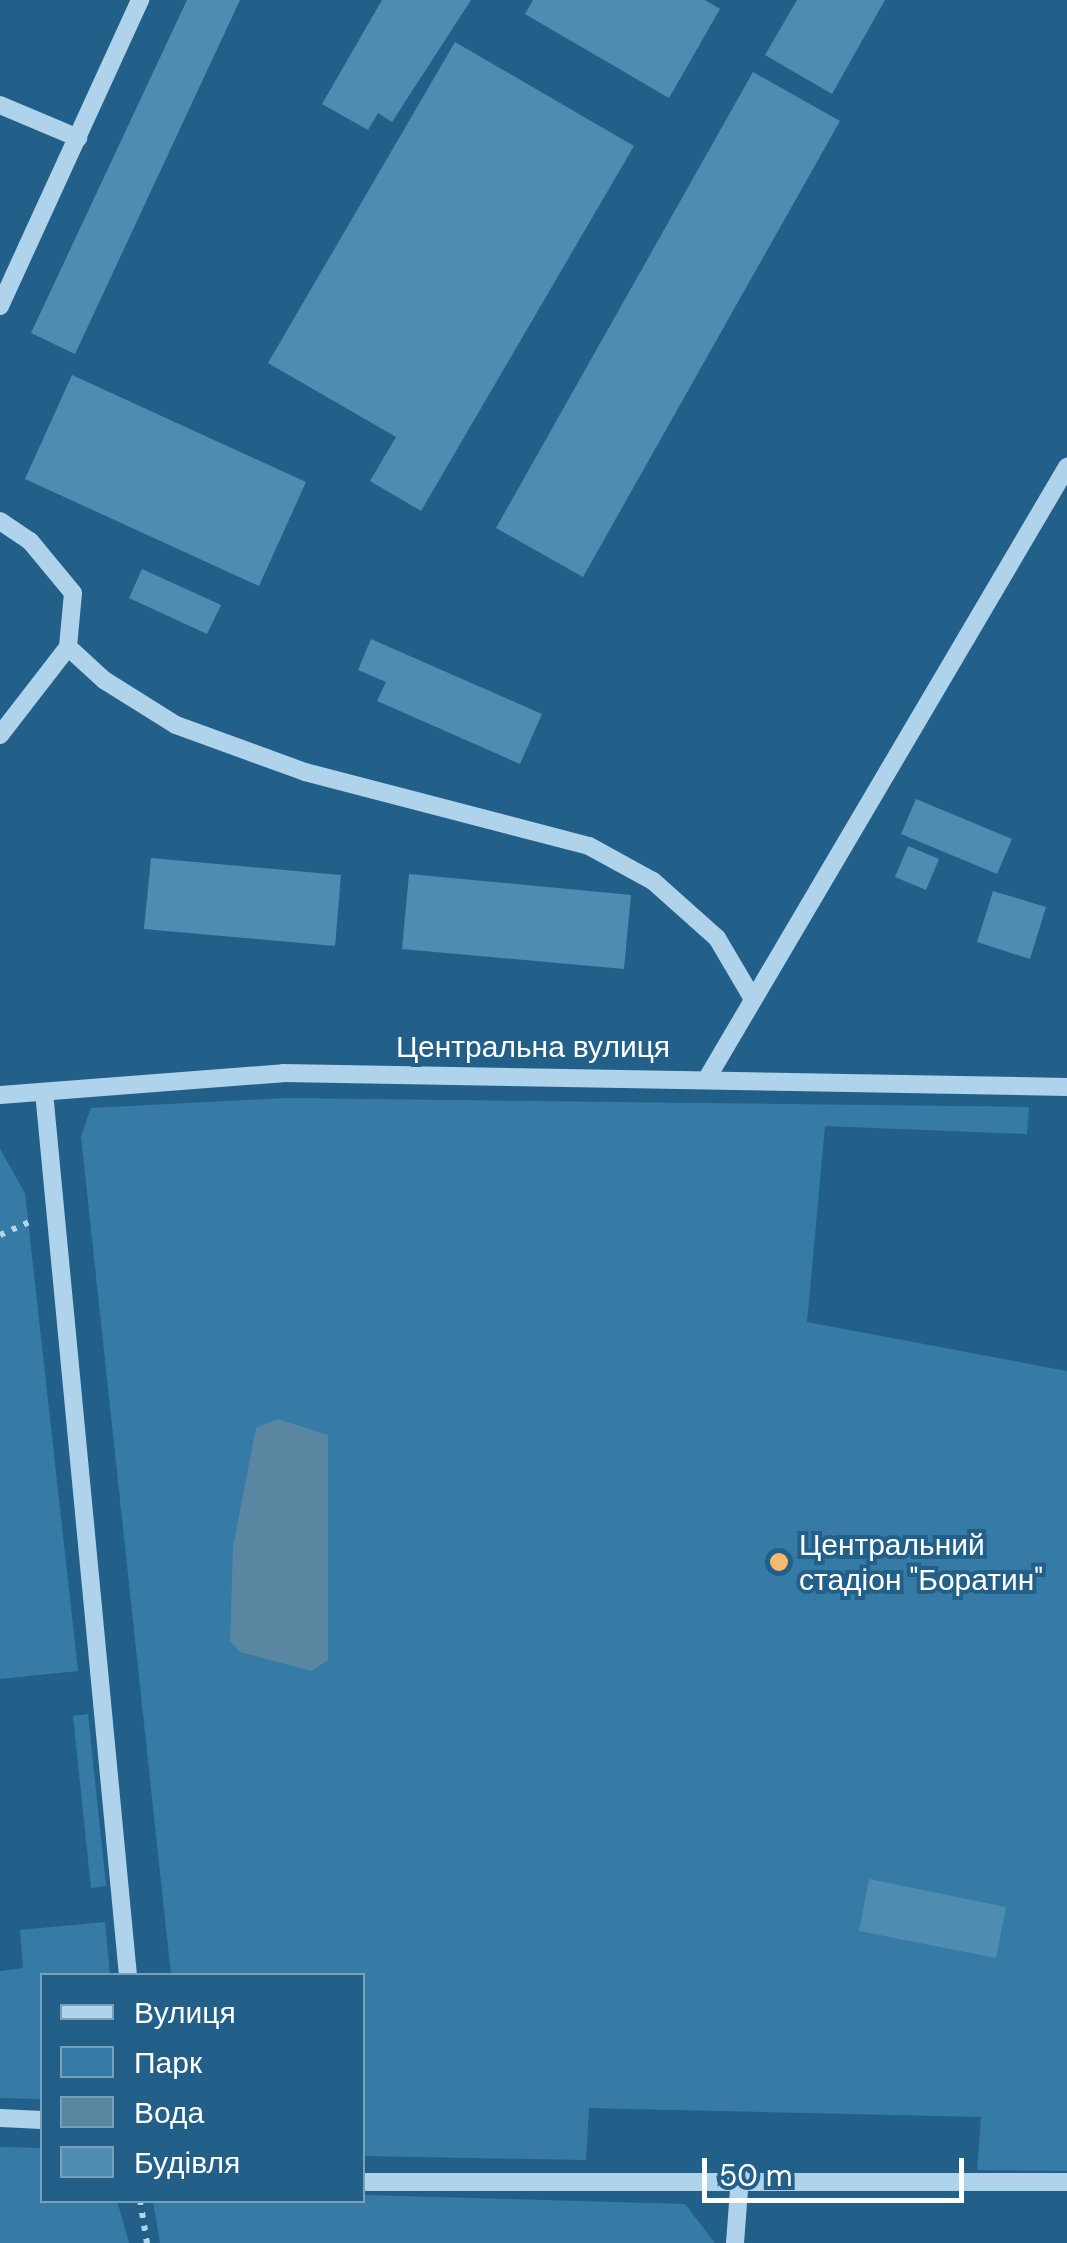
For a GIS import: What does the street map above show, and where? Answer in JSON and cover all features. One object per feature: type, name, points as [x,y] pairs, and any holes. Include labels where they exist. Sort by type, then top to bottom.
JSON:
[{"type":"street","points":[[0,306],[140,0]]},
{"type":"street","points":[[0,105],[78,138]]},
{"type":"street","points":[[709,1076],[1067,466]]},
{"type":"street","points":[[0,521],[30,541],[73,593],[68,646],[0,735]]},
{"type":"street","points":[[68,646],[104,680],[176,724],[305,772],[589,846],[653,881],[717,938],[754,999]]},
{"type":"street","name":"Центральна вулиця","points":[[0,1096],[283,1073],[709,1076],[1067,1087]]},
{"type":"street","points":[[44,1092],[128,1973]]},
{"type":"street","points":[[0,2118],[40,2120]]},
{"type":"street","points":[[365,2182],[740,2177],[1067,2182]]},
{"type":"street","points":[[735,2243],[740,2177]]},
{"type":"path","points":[[140,2203],[147,2243]]},
{"type":"green space","points":[[286,1098],[1029,1107],[1027,1134],[825,1126],[807,1322],[1067,1371],[1067,2171],[977,2170],[981,2117],[589,2108],[586,2160],[365,2156],[365,1973],[171,1973],[81,1136],[91,1108]]},
{"type":"green space","points":[[0,1149],[25,1193],[78,1671],[0,1679]]},
{"type":"green space","points":[[88,1714],[106,1886],[91,1888],[73,1716]]},
{"type":"green space","points":[[105,1922],[110,1973],[40,1973],[40,2099],[0,2098],[0,1971],[23,1968],[20,1930]]},
{"type":"green space","points":[[0,2147],[40,2148],[40,2203],[118,2203],[129,2243],[0,2243]]},
{"type":"green space","points":[[365,2195],[685,2204],[715,2243],[160,2243],[153,2203],[365,2203]]},
{"type":"water","points":[[278,1419],[328,1435],[328,1660],[312,1671],[240,1652],[230,1641],[233,1547],[256,1428]]},
{"type":"building","points":[[187,0],[240,0],[75,354],[31,333]]},
{"type":"building","points":[[382,0],[471,0],[392,122],[378,113],[368,130],[322,104]]},
{"type":"building","points":[[533,0],[705,0],[720,9],[669,98],[525,14]]},
{"type":"building","points":[[797,0],[885,0],[832,94],[765,55]]},
{"type":"building","points":[[455,42],[634,146],[421,511],[370,481],[396,437],[268,363]]},
{"type":"building","points":[[753,72],[840,121],[583,577],[496,528]]},
{"type":"building","points":[[72,375],[306,482],[259,586],[25,479]]},
{"type":"building","points":[[142,569],[221,605],[207,634],[129,598]]},
{"type":"building","points":[[371,639],[542,714],[520,764],[377,701],[386,682],[358,670]]},
{"type":"building","points":[[916,799],[1012,839],[997,874],[901,834]]},
{"type":"building","points":[[908,846],[939,859],[926,890],[895,877]]},
{"type":"building","points":[[151,858],[341,875],[335,946],[144,929]]},
{"type":"building","points":[[409,874],[631,895],[624,969],[402,949]]},
{"type":"building","points":[[993,891],[1046,907],[1030,959],[977,942]]},
{"type":"building","points":[[869,1879],[1006,1907],[996,1958],[859,1931]]},
{"type":"place","name":"Центральний стадіон \"Боратин\"","points":[[779,1562]]}]
